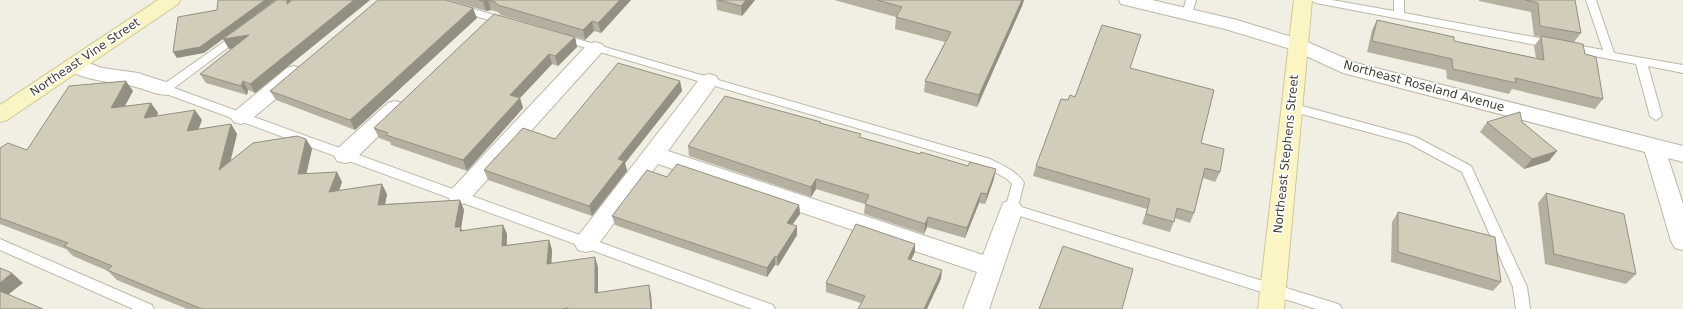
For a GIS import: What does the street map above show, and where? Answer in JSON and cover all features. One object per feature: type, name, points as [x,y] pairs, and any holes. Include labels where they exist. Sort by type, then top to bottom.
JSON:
[{"type":"main road","name":"Northeast Vine Street","points":[[0,115],[171,0]]},
{"type":"main road","name":"Northeast Stephens Street","points":[[1271,299],[1303,0]]},
{"type":"street","name":"Northeast Roseland Avenue","points":[[1128,0],[1189,7],[1230,24],[1298,45],[1350,68],[1683,154]]},
{"type":"street","points":[[474,33],[491,17]]},
{"type":"street","points":[[459,196],[595,48]]},
{"type":"street","points":[[241,117],[306,64]]},
{"type":"street","points":[[75,65],[99,74],[138,80],[165,89]]},
{"type":"street","points":[[586,243],[652,154],[709,81]]},
{"type":"street","points":[[345,155],[407,97]]},
{"type":"street","points":[[1654,147],[1683,242]]},
{"type":"street","points":[[652,154],[991,267]]},
{"type":"street","points":[[976,309],[1011,208]]},
{"type":"lane","points":[[432,0],[521,26]]},
{"type":"lane","points":[[1316,0],[1683,69]]},
{"type":"lane","points":[[1399,0],[1399,16]]},
{"type":"lane","points":[[1592,0],[1610,56]]},
{"type":"lane","points":[[165,89],[248,28]]},
{"type":"lane","points":[[550,35],[986,162],[1011,176],[1018,183],[1011,208],[1271,299],[1335,309]]},
{"type":"lane","points":[[1641,62],[1656,116]]},
{"type":"lane","points":[[165,89],[768,309]]},
{"type":"lane","points":[[1292,107],[1412,140],[1467,169],[1520,287],[1524,309]]},
{"type":"lane","points":[[0,244],[147,309]]},
{"type":"building","points":[[218,0],[265,0],[200,47],[173,52],[178,17],[217,10]]},
{"type":"building","points":[[277,0],[287,0],[287,4],[292,0],[354,0],[250,84],[243,81],[241,86],[200,74],[249,35],[223,39]]},
{"type":"building","points":[[378,0],[446,0],[473,8],[350,120],[270,91]]},
{"type":"building","points":[[488,0],[620,0],[598,23],[592,21],[583,30],[498,5],[495,2]]},
{"type":"building","points":[[718,0],[746,0],[741,6]]},
{"type":"building","points":[[877,0],[1022,0],[979,95],[925,81],[951,32],[896,17],[902,7]]},
{"type":"building","points":[[1525,0],[1575,0],[1581,33],[1540,26],[1538,3]]},
{"type":"building","points":[[494,14],[575,37],[555,56],[549,54],[510,95],[520,98],[463,160],[386,135],[388,133],[374,128]]},
{"type":"building","points":[[1377,20],[1454,37],[1454,41],[1544,60],[1541,36],[1583,44],[1585,54],[1596,57],[1603,99],[1515,78],[1516,83],[1453,69],[1452,59],[1372,41]]},
{"type":"building","points":[[1102,25],[1141,35],[1130,68],[1214,90],[1201,143],[1224,149],[1220,172],[1205,168],[1194,213],[1177,208],[1174,222],[1146,214],[1150,199],[1036,166],[1061,99],[1068,100],[1070,95],[1075,97]]},
{"type":"building","points":[[618,63],[680,81],[618,159],[624,161],[589,206],[484,170],[523,128],[555,139]]},
{"type":"building","points":[[126,81],[111,108],[151,103],[144,118],[195,110],[187,131],[231,124],[219,170],[253,143],[297,136],[306,139],[298,174],[337,172],[329,192],[382,184],[378,205],[460,200],[455,227],[461,227],[460,231],[503,225],[502,246],[549,240],[547,264],[595,257],[595,293],[649,285],[651,309],[202,309],[107,270],[112,266],[64,246],[68,243],[0,218],[0,148],[8,143],[27,150],[69,86]]},
{"type":"building","points":[[725,96],[821,122],[820,123],[861,134],[859,137],[920,154],[921,152],[968,166],[970,162],[996,169],[987,194],[981,193],[967,228],[928,217],[925,224],[865,204],[869,195],[816,179],[811,187],[688,146]]},
{"type":"building","points":[[1520,112],[1522,122],[1557,151],[1532,159],[1487,122]]},
{"type":"building","points":[[677,164],[799,205],[787,223],[797,226],[777,257],[775,256],[767,268],[612,216],[647,170],[667,177]]},
{"type":"building","points":[[1546,193],[1624,214],[1636,274],[1554,254]]},
{"type":"building","points":[[1398,212],[1495,237],[1501,282],[1398,252]]},
{"type":"building","points":[[856,224],[915,244],[908,259],[942,270],[924,309],[858,309],[865,296],[826,283]]},
{"type":"building","points":[[1063,246],[1133,269],[1122,309],[1039,309]]},
{"type":"building","points":[[0,268],[12,273],[0,283]]},
{"type":"building","points":[[0,291],[43,309],[0,309]]}]
